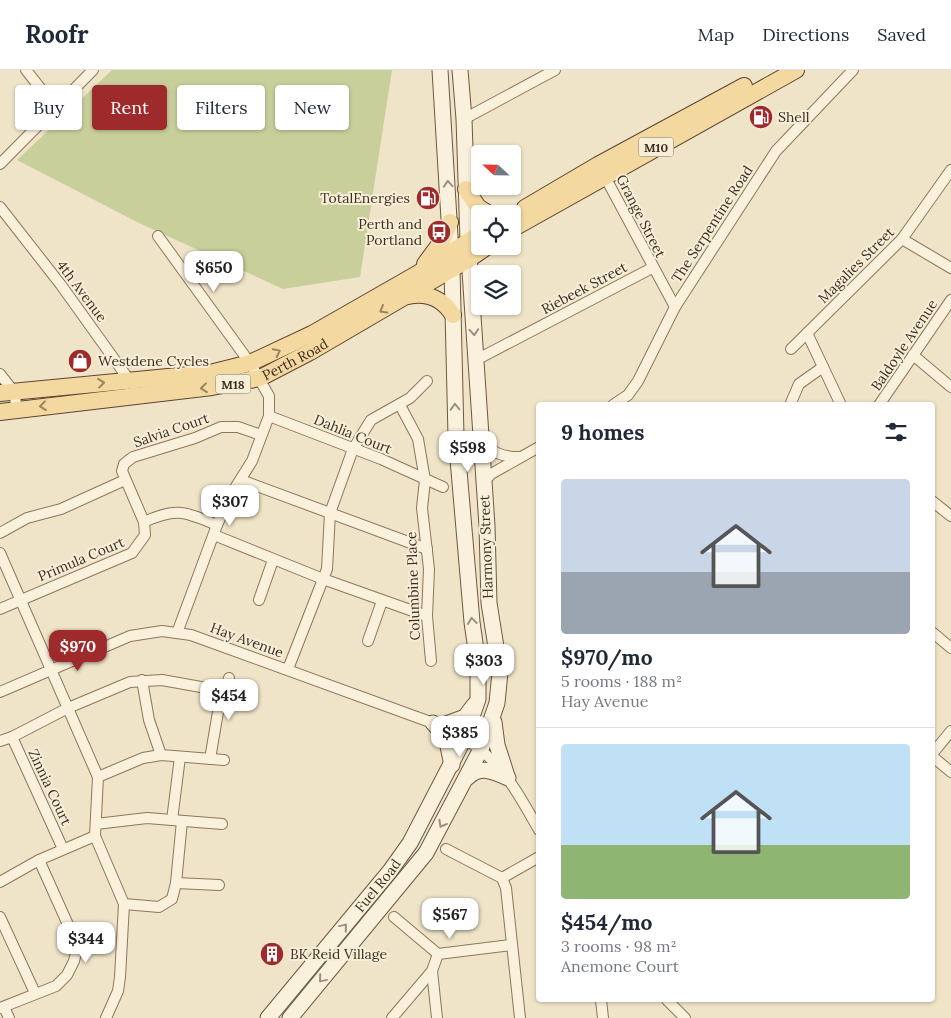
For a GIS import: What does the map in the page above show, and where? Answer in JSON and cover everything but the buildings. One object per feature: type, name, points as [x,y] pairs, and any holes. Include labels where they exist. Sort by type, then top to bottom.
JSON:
[{"type":"main road","points":[[440,70],[452,268]]},
{"type":"main road","points":[[460,70],[464,119],[466,189],[471,220]]},
{"type":"main road","name":"M10","points":[[601,170],[773,70]]},
{"type":"main road","name":"M10","points":[[521,214],[601,170],[796,70]]},
{"type":"main road","points":[[466,189],[476,205]]},
{"type":"main road","points":[[417,274],[442,241],[450,222]]},
{"type":"main road","name":"Perth Road","points":[[0,412],[210,373],[250,363],[312,334],[417,274],[471,240]]},
{"type":"main road","name":"Harmony Street","points":[[471,251],[469,260],[484,482],[489,602],[500,672],[494,715],[481,749]]},
{"type":"main road","name":"Perth Road","points":[[7,393],[212,387],[260,378],[310,352],[476,255]]},
{"type":"main road","name":"Harmony Street","points":[[452,268],[456,436],[472,622],[478,664],[478,699],[465,737]]},
{"type":"main road","points":[[406,296],[417,294],[430,296],[445,304],[453,315]]},
{"type":"main road","points":[[452,765],[446,737],[437,724],[465,716],[478,699]]},
{"type":"main road","points":[[494,715],[497,746],[507,777]]},
{"type":"main road","name":"Fuel Road","points":[[268,1018],[410,843],[465,737]]},
{"type":"main road","name":"Fuel Road","points":[[290,1018],[426,853],[481,749]]},
{"type":"main road","points":[[465,780],[473,772],[481,769],[507,777]]},
{"type":"street","points":[[26,70],[38,85]]},
{"type":"street","points":[[78,85],[93,70]]},
{"type":"street","points":[[464,119],[555,70]]},
{"type":"street","name":"The Serpentine Road","points":[[618,402],[628,395],[638,381],[675,307],[776,151],[853,70]]},
{"type":"street","points":[[0,164],[34,130]]},
{"type":"street","name":"Grange Street","points":[[601,170],[652,268],[675,307]]},
{"type":"street","name":"Magalies Street","points":[[791,348],[902,239],[951,170]]},
{"type":"street","name":"4th Avenue","points":[[0,207],[61,284],[133,388]]},
{"type":"street","points":[[158,236],[250,363],[269,396],[269,416],[252,461],[230,496],[217,524],[177,633]]},
{"type":"street","points":[[902,239],[951,268]]},
{"type":"street","name":"Riebeek Street","points":[[476,360],[652,268]]},
{"type":"street","name":"Baldoyle Avenue","points":[[881,402],[951,300]]},
{"type":"street","points":[[807,334],[840,402]]},
{"type":"street","points":[[913,355],[951,387]]},
{"type":"street","points":[[791,402],[799,384],[822,367]]},
{"type":"street","points":[[0,374],[7,393],[17,410]]},
{"type":"street","points":[[288,669],[323,579],[329,556],[330,513],[353,449],[371,420],[400,405],[415,394],[427,381]]},
{"type":"street","name":"Columbine Place","points":[[400,405],[418,439],[425,480],[422,508],[429,578],[427,616],[431,661]]},
{"type":"street","name":"Dahlia Court","points":[[269,416],[425,480]]},
{"type":"street","name":"Salvia Court","points":[[125,480],[122,468],[134,457],[195,438],[221,427],[238,427],[261,435]]},
{"type":"street","points":[[480,436],[487,446],[498,454],[520,457]]},
{"type":"street","points":[[484,482],[491,474],[536,449]]},
{"type":"street","points":[[0,532],[27,518],[60,509],[125,480],[144,522],[164,513],[177,512],[217,524]]},
{"type":"street","points":[[241,480],[426,548]]},
{"type":"street","points":[[425,480],[443,487]]},
{"type":"street","points":[[935,503],[951,516]]},
{"type":"street","name":"Primula Court","points":[[0,609],[132,553],[145,534],[144,522]]},
{"type":"street","points":[[214,536],[323,579],[427,616]]},
{"type":"street","points":[[0,552],[98,777],[95,836],[124,904],[118,991],[106,1018]]},
{"type":"street","points":[[259,600],[273,560]]},
{"type":"street","points":[[368,641],[382,601]]},
{"type":"street","name":"Hay Avenue","points":[[0,692],[130,636],[149,632],[177,633],[204,638],[437,724],[465,737],[481,749]]},
{"type":"street","points":[[935,635],[951,648]]},
{"type":"street","points":[[210,759],[223,691],[229,678]]},
{"type":"street","points":[[142,680],[149,720],[161,755]]},
{"type":"street","points":[[0,741],[12,738],[68,708],[130,682],[142,680],[173,681],[223,691]]},
{"type":"street","points":[[935,751],[951,731]]},
{"type":"street","name":"Zinnia Court","points":[[12,738],[63,849]]},
{"type":"street","points":[[481,749],[507,777],[536,825]]},
{"type":"street","points":[[98,777],[143,758],[161,755],[224,760]]},
{"type":"street","points":[[124,904],[164,906],[172,900],[176,883],[180,757]]},
{"type":"street","points":[[935,758],[951,772]]},
{"type":"street","points":[[96,824],[135,818],[222,824]]},
{"type":"street","points":[[0,882],[40,860],[95,836]]},
{"type":"street","points":[[446,849],[502,878],[506,888],[520,1018]]},
{"type":"street","points":[[9,1018],[2,1008],[56,986],[67,975],[76,953],[74,938],[40,860]]},
{"type":"street","points":[[502,878],[536,860]]},
{"type":"street","points":[[176,883],[220,885]]},
{"type":"street","points":[[0,916],[35,993]]},
{"type":"street","points":[[394,917],[438,954],[511,945]]},
{"type":"street","points":[[392,1018],[432,971],[438,954]]},
{"type":"street","points":[[432,971],[437,1018]]},
{"type":"street","points":[[601,1002],[603,1018]]},
{"type":"street","points":[[668,1002],[685,1018]]},
{"type":"green space","points":[[112,70],[392,70],[360,277],[283,289],[137,222],[17,160],[49,130],[82,130],[82,98],[92,89],[92,130],[167,130],[167,85],[96,85]]},
{"type":"place","name":"Shell","points":[[761,117]]},
{"type":"place","name":"TotalEnergies","points":[[428,198]]},
{"type":"place","name":"Perth and Portland","points":[[439,232]]},
{"type":"place","name":"Westdene Cycles","points":[[80,361]]},
{"type":"place","name":"BK Reid Village","points":[[272,954]]}]
